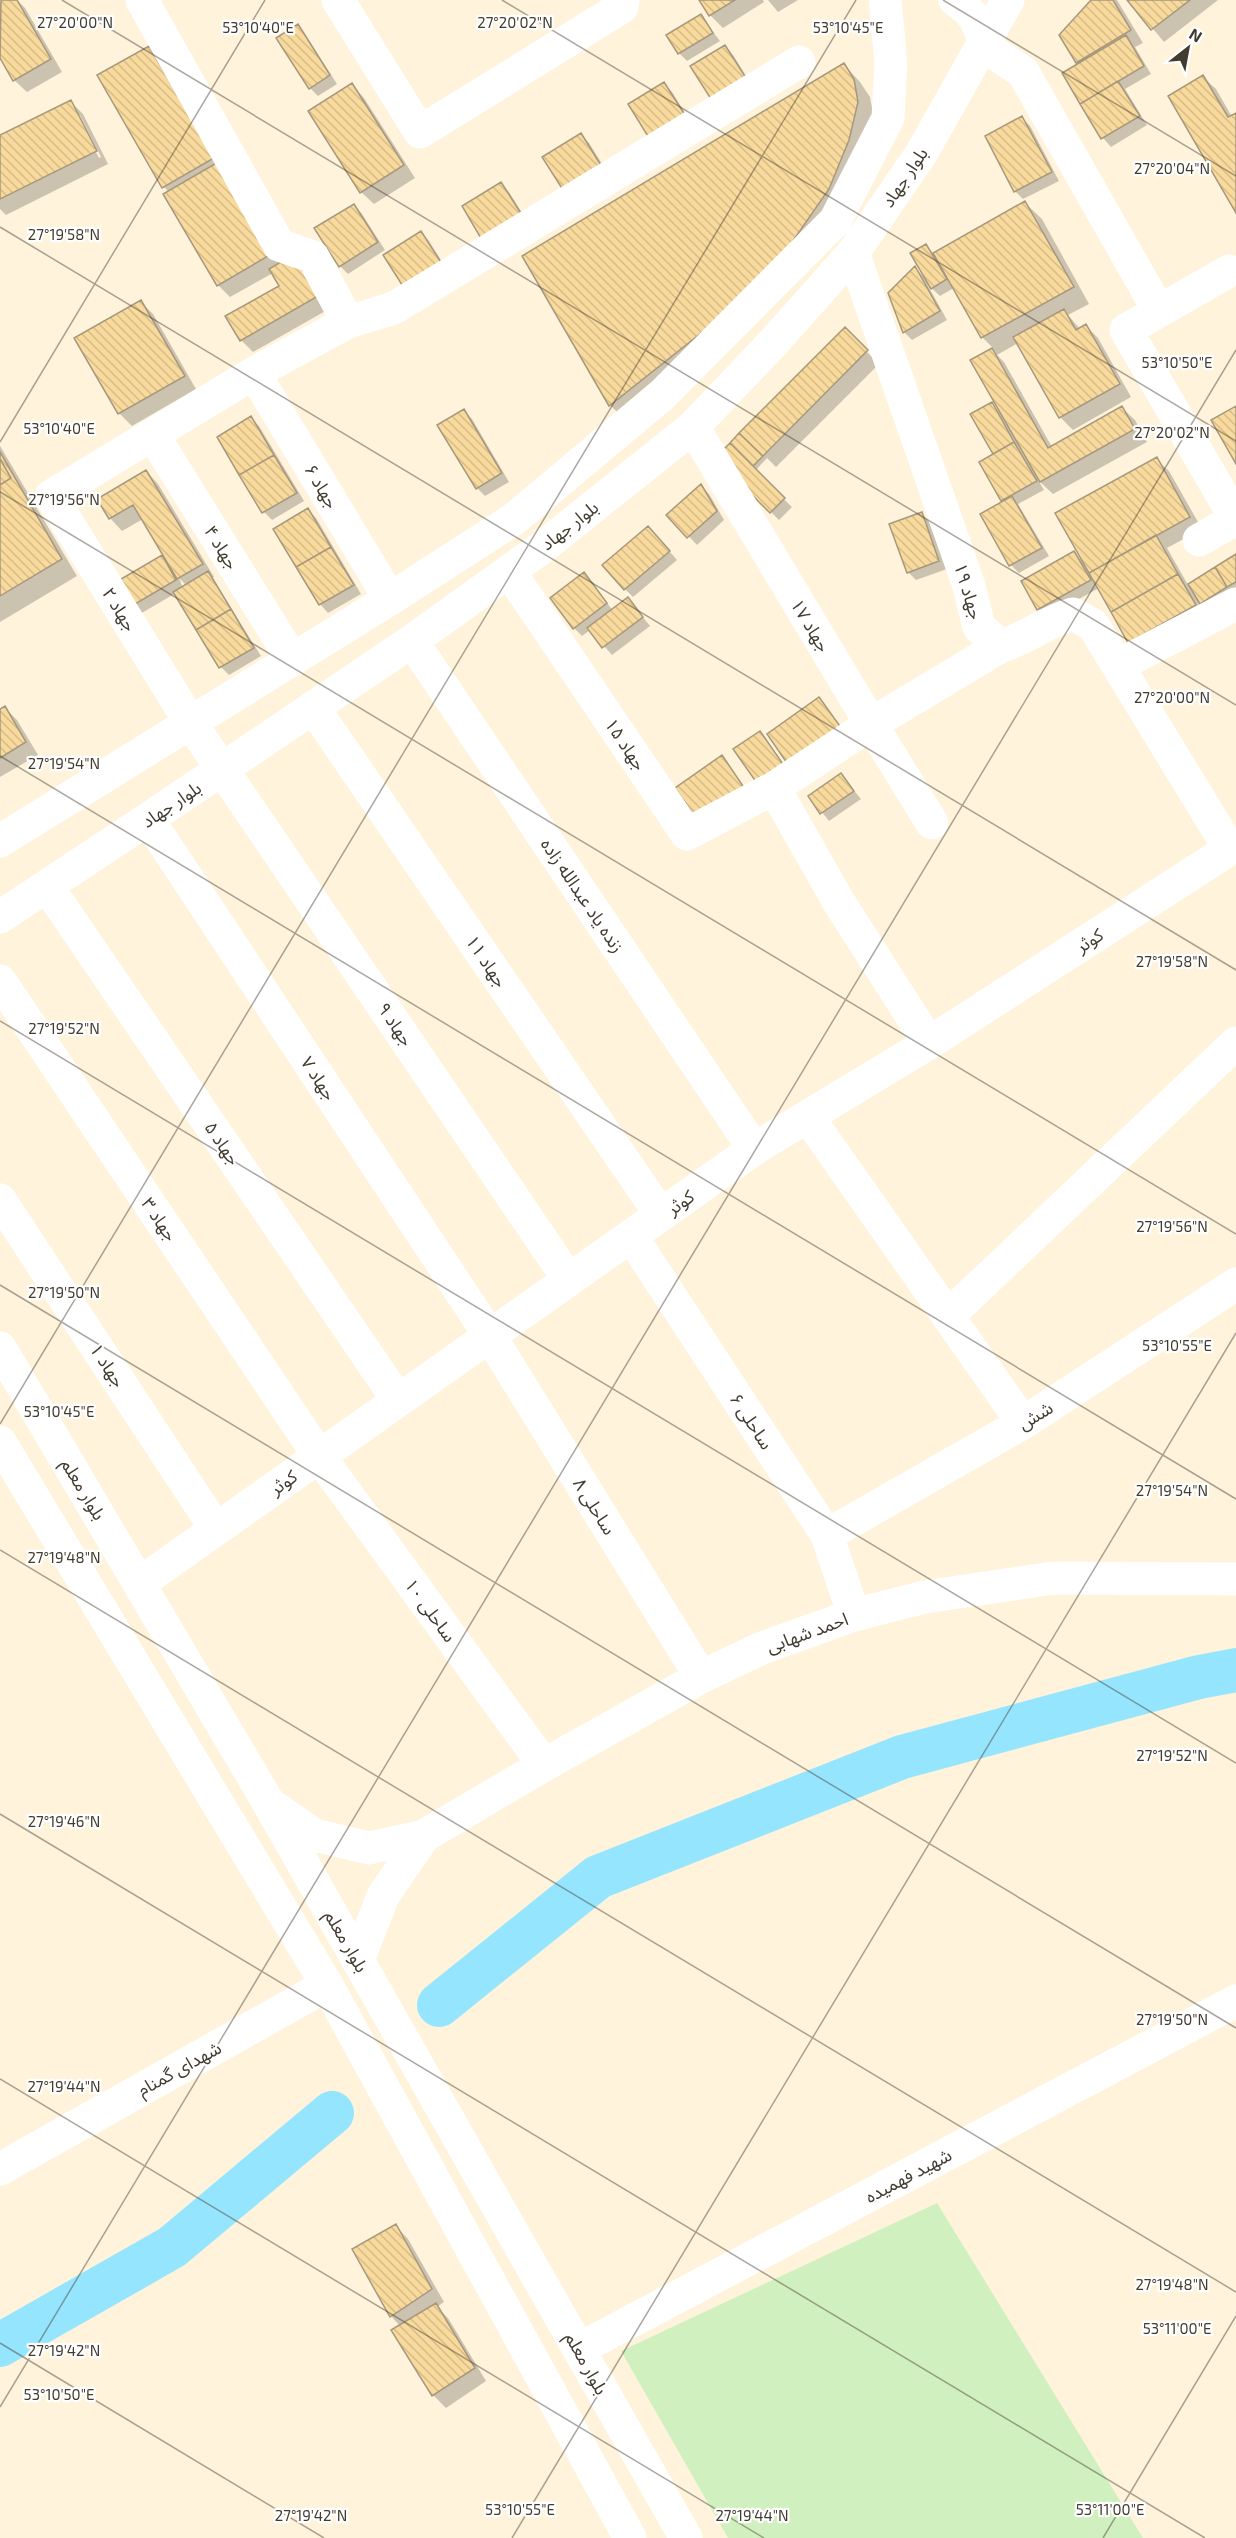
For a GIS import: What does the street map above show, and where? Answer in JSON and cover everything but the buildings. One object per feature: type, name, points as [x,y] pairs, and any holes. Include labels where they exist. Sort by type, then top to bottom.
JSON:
[{"type":"street","points":[[142,0],[279,245],[313,257],[348,322]]},
{"type":"street","points":[[338,0],[420,132],[622,8],[623,0]]},
{"type":"street","points":[[887,14],[899,11],[914,0]]},
{"type":"street","points":[[955,0],[970,10],[980,27],[984,46],[1023,72],[1159,311]]},
{"type":"street","name":"بلوار جهاد","points":[[0,916],[412,641],[544,546],[693,427],[772,344],[853,253],[921,154],[1008,0]]},
{"type":"street","name":"بلوار جهاد","points":[[0,841],[390,599],[514,519],[663,394],[835,221],[888,118],[891,64],[887,14]]},
{"type":"street","points":[[153,435],[254,373],[348,322],[394,308],[799,62]]},
{"type":"street","name":"جهاد ۱۹","points":[[853,253],[969,586],[979,627],[1000,646]]},
{"type":"street","points":[[1199,540],[1236,519],[1126,330],[1228,271]]},
{"type":"street","name":"جهاد ۶","points":[[254,373],[390,599]]},
{"type":"street","name":"جهاد ۱۷","points":[[693,427],[932,823]]},
{"type":"street","name":"جهاد ۲","points":[[153,435],[51,496],[190,722],[222,769]]},
{"type":"street","name":"جهاد ۴","points":[[153,435],[292,659]]},
{"type":"street","name":"جهاد ۱۵","points":[[509,571],[687,834],[774,788]]},
{"type":"street","points":[[1119,665],[1234,609]]},
{"type":"street","points":[[929,1044],[840,904],[774,788],[871,724],[1000,646],[1013,643],[1059,618],[1073,614],[1093,626],[1232,847]]},
{"type":"street","name":"زنده یاد عبدالله زاده","points":[[412,641],[754,1149]]},
{"type":"street","name":"جهاد ۱۱","points":[[312,707],[662,1215]]},
{"type":"street","name":"جهاد ۹","points":[[222,769],[569,1280]]},
{"type":"street","name":"جهاد ۷","points":[[148,819],[490,1336]]},
{"type":"street","name":"کوثر","points":[[140,1583],[754,1149],[929,1044],[1232,847]]},
{"type":"street","name":"جهاد ۵","points":[[47,886],[398,1400]]},
{"type":"street","name":"جهاد ۳","points":[[0,981],[319,1456]]},
{"type":"street","points":[[948,1316],[1236,1043]]},
{"type":"street","points":[[808,1117],[1023,1423]]},
{"type":"street","name":"جهاد ۱","points":[[0,1200],[216,1529]]},
{"type":"street","name":"ساحلی ۶","points":[[631,1236],[827,1535],[854,1615]]},
{"type":"street","name":"شش","points":[[827,1535],[1023,1423],[1236,1284]]},
{"type":"street","name":"ساحلی ۸","points":[[490,1336],[701,1677]]},
{"type":"street","name":"بلوار معلم","points":[[3,1359],[140,1583],[268,1802],[686,2538]]},
{"type":"street","points":[[0,1442],[327,1985],[630,2538]]},
{"type":"street","name":"ساحلی ۱۰","points":[[319,1456],[544,1765]]},
{"type":"street","name":"احمد شهابی","points":[[268,1802],[314,1835],[369,1848],[424,1836],[544,1765],[701,1677],[762,1648],[854,1615],[925,1597],[1053,1578],[1236,1579]]},
{"type":"street","name":"احمد شهابی","points":[[358,1960],[383,1896],[424,1836]]},
{"type":"street","name":"شهدای گمنام","points":[[0,2169],[327,1985]]},
{"type":"street","name":"شهید فهمیده","points":[[579,2349],[1236,2001]]},
{"type":"green space","points":[[937,2203],[1143,2538],[728,2538],[621,2351]]},
{"type":"waterway","points":[[439,2005],[598,1877],[902,1757],[1199,1677],[1236,1670]]},
{"type":"waterway","points":[[0,2345],[172,2247],[332,2113]]}]
